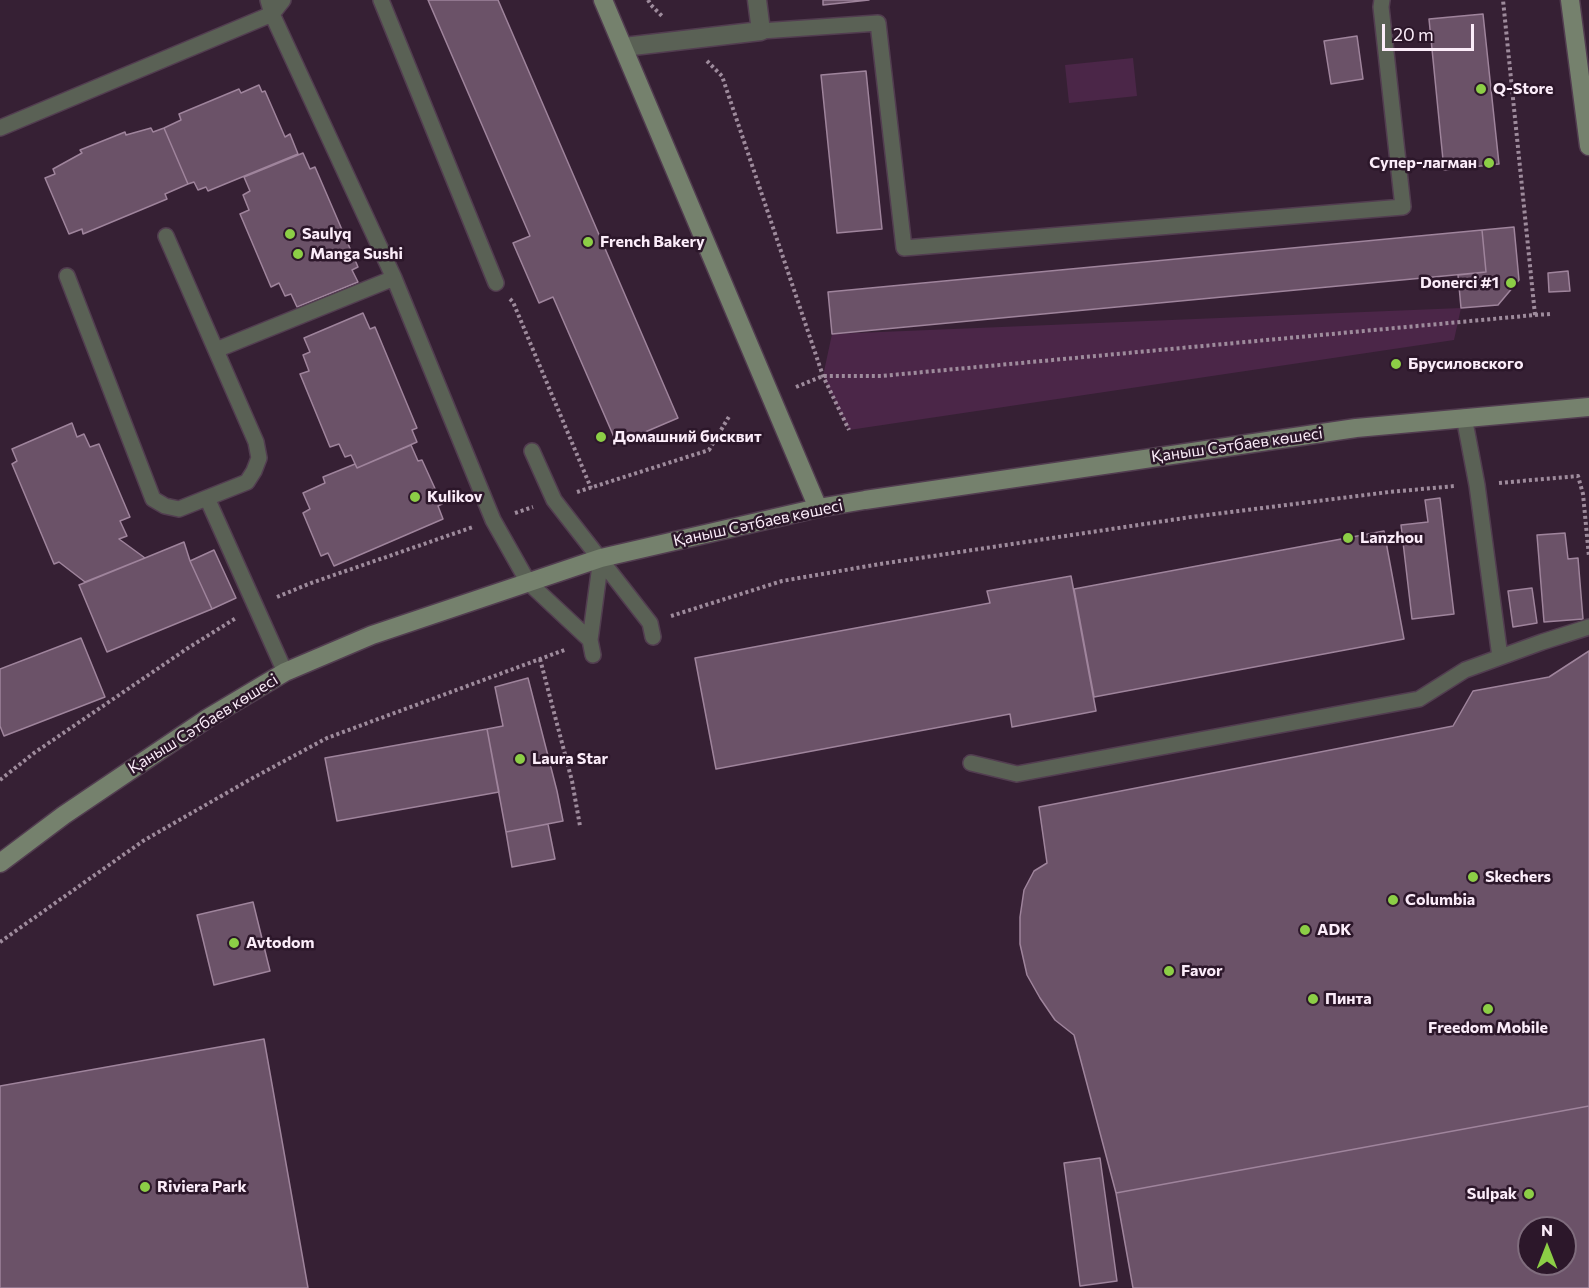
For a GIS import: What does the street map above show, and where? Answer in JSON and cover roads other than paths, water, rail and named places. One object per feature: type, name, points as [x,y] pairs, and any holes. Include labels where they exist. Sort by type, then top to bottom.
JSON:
[{"type":"main road","points":[[603,0],[818,508]]},
{"type":"main road","points":[[1570,0],[1589,146]]},
{"type":"main road","name":"Қаныш Сәтбаев көшесі","points":[[0,863],[64,815],[208,718],[285,672],[372,635],[601,558],[818,508],[1356,428],[1589,407]]},
{"type":"street","points":[[624,47],[760,31],[757,0]]},
{"type":"lane","points":[[0,128],[282,0]]},
{"type":"lane","points":[[381,0],[496,283]]},
{"type":"lane","points":[[760,31],[878,22],[904,248],[1403,207],[1382,0]]},
{"type":"lane","points":[[270,7],[394,278],[493,520],[528,582],[592,647],[601,558]]},
{"type":"lane","points":[[67,276],[153,499],[179,510],[247,482],[259,458],[256,442],[166,236]]},
{"type":"lane","points":[[216,350],[394,278]]},
{"type":"lane","points":[[1464,417],[1477,484],[1500,657]]},
{"type":"lane","points":[[532,451],[554,500],[601,558],[652,630]]},
{"type":"lane","points":[[207,498],[285,672]]},
{"type":"lane","points":[[971,763],[1017,774],[1419,699],[1465,670],[1589,627]]},
{"type":"place","name":"Q-Store","points":[[1481,89]]},
{"type":"place","name":"Супер-лагман","points":[[1489,163]]},
{"type":"place","name":"Saulyq","points":[[290,234]]},
{"type":"place","name":"French Bakery","points":[[588,242]]},
{"type":"place","name":"Manga Sushi","points":[[298,254]]},
{"type":"place","name":"Donerci #1","points":[[1511,283]]},
{"type":"place","name":"Брусиловского","points":[[1396,364]]},
{"type":"place","name":"Домашний бисквит","points":[[601,437]]},
{"type":"place","name":"Kulikov","points":[[415,497]]},
{"type":"place","name":"Lanzhou","points":[[1348,538]]},
{"type":"place","name":"Laura Star","points":[[520,759]]},
{"type":"place","name":"Skechers","points":[[1473,877]]},
{"type":"place","name":"Columbia","points":[[1393,900]]},
{"type":"place","name":"ADK","points":[[1305,930]]},
{"type":"place","name":"Avtodom","points":[[234,943]]},
{"type":"place","name":"Favor","points":[[1169,971]]},
{"type":"place","name":"Пинта","points":[[1313,999]]},
{"type":"place","name":"Freedom Mobile","points":[[1488,1009]]},
{"type":"place","name":"Riviera Park","points":[[145,1187]]},
{"type":"place","name":"Sulpak","points":[[1529,1194]]}]
